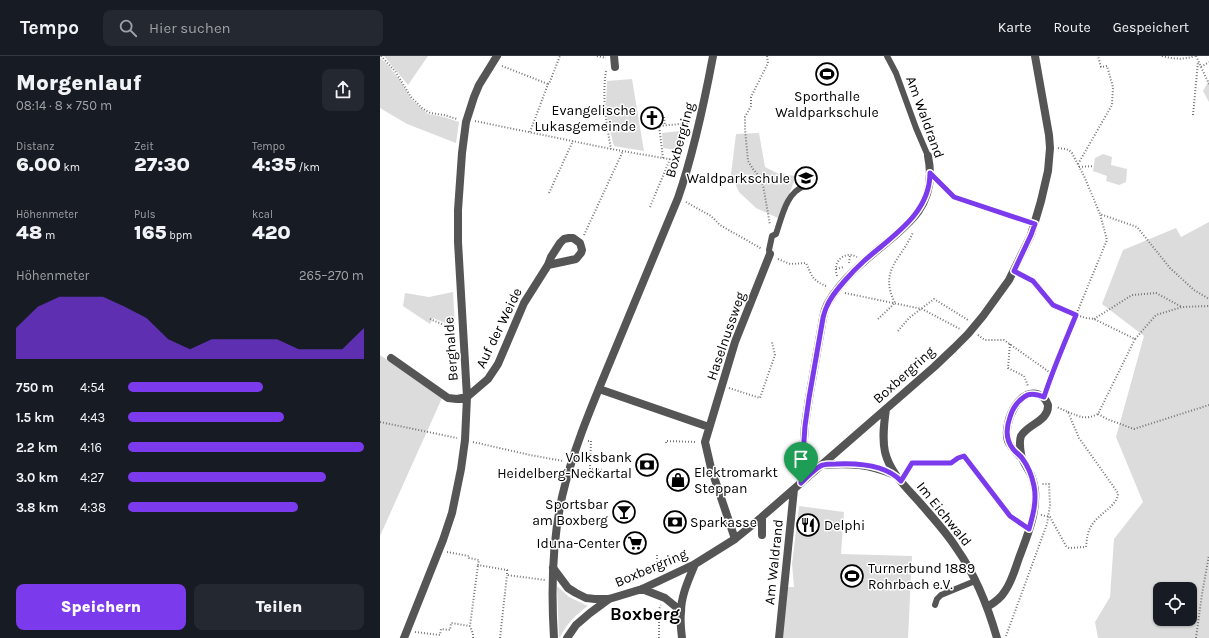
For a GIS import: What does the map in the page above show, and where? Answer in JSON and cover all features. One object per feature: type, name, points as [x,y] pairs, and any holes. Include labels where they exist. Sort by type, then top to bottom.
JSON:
[{"type":"street","name":"Boxbergring","points":[[554,638],[552,582],[556,530],[562,497],[571,462],[599,389],[678,198],[689,164],[700,121],[713,56]]},
{"type":"street","name":"Boxbergring","points":[[553,568],[568,588],[586,598],[595,600],[609,599],[642,589],[695,564],[735,539],[762,517],[934,367],[963,339],[996,300],[1014,271],[1035,224],[1046,181],[1050,148],[1048,124],[1035,56]]},
{"type":"street","name":"Berghalde","points":[[406,634],[452,513],[465,440],[467,396],[458,260],[458,210],[462,153],[467,119],[474,97],[479,85],[495,60]]},
{"type":"street","name":"Am Waldrand","points":[[801,483],[808,405],[823,318],[827,305],[837,290],[863,262],[903,228],[918,212],[927,192],[930,180],[928,156]]},
{"type":"street","name":"Auf der Weide","points":[[467,396],[488,379],[498,364],[524,303],[560,243],[564,240],[573,238],[580,243]]},
{"type":"street","points":[[548,265],[576,259],[581,253],[582,247],[580,243]]},
{"type":"street","name":"Haselnussweg","points":[[735,539],[710,468],[705,442],[735,342],[770,254]]},
{"type":"street","points":[[391,358],[448,398],[457,399],[467,396]]},
{"type":"street","points":[[599,389],[709,427]]},
{"type":"street","points":[[987,607],[998,599],[1006,590],[1014,574],[1034,513],[1034,484],[1031,474],[1021,457],[1010,446],[1007,426],[1011,412],[1025,396],[1029,394],[1039,395],[1044,397],[1048,406],[1040,421],[1021,436],[1021,457]]},
{"type":"street","name":"Im Eichwald","points":[[886,409],[884,421],[884,443],[888,460],[895,475],[926,509],[957,549],[976,581],[987,607],[997,638]]},
{"type":"street","name":"Im Eichwald","points":[[822,465],[858,464],[876,468],[895,475]]},
{"type":"street","name":"Am Waldrand","points":[[779,638],[794,489]]},
{"type":"street","points":[[762,517],[762,535]]},
{"type":"street","points":[[682,638],[681,612],[684,591],[695,564]]},
{"type":"street","points":[[642,589],[665,598],[681,612]]},
{"type":"street","name":"Boxbergring","points":[[567,638],[576,625],[609,599]]},
{"type":"lane","name":"Am Waldrand","points":[[887,56],[896,73],[913,122],[928,156]]},
{"type":"lane","points":[[770,254],[769,250],[772,236],[776,234],[791,197],[798,189],[805,186]]},
{"type":"lane","points":[[935,605],[937,599],[941,595],[961,590],[976,581]]},
{"type":"path","points":[[381,56],[395,71],[411,97],[422,108],[430,113],[452,118]]},
{"type":"path","points":[[530,132],[560,56]]},
{"type":"path","points":[[598,56],[613,61]]},
{"type":"path","points":[[767,56],[768,63],[751,97],[751,106],[745,117],[744,129],[748,161],[763,185],[772,236]]},
{"type":"path","points":[[1078,164],[1112,105],[1113,87],[1107,66],[1101,67],[1096,56]]},
{"type":"path","points":[[1162,56],[1176,59],[1196,56],[1209,84]]},
{"type":"path","points":[[495,60],[548,84]]},
{"type":"path","points":[[1193,115],[1198,62]]},
{"type":"path","points":[[1201,67],[1209,62]]},
{"type":"path","points":[[606,70],[604,104],[611,149]]},
{"type":"path","points":[[664,117],[666,126]]},
{"type":"path","points":[[467,119],[689,164]]},
{"type":"path","points":[[663,158],[659,126],[700,121]]},
{"type":"path","points":[[549,193],[573,141]]},
{"type":"path","points":[[1044,397],[1107,240],[1100,214],[1078,164],[1070,150],[1050,148]]},
{"type":"path","points":[[580,243],[623,151]]},
{"type":"path","points":[[650,208],[670,159]]},
{"type":"path","points":[[1079,167],[1094,166]]},
{"type":"path","points":[[930,173],[954,197],[1035,224]]},
{"type":"path","points":[[688,204],[714,219],[720,225],[755,244]]},
{"type":"path","points":[[1100,214],[1137,227],[1170,268],[1194,290],[1209,299]]},
{"type":"path","points":[[894,303],[889,287],[890,274],[914,229]]},
{"type":"path","points":[[844,282],[837,275],[836,266],[841,258],[850,255],[856,256],[863,262]]},
{"type":"path","points":[[836,269],[841,269],[846,266],[850,261],[850,255]]},
{"type":"path","points":[[783,262],[790,264],[806,263],[813,278],[817,282],[852,295],[922,308],[959,329]]},
{"type":"path","points":[[1014,271],[1033,281],[1053,305],[1076,315],[1094,319],[1134,338]]},
{"type":"path","points":[[1094,319],[1132,295],[1156,293],[1182,307]]},
{"type":"path","points":[[898,331],[909,318],[934,298],[976,325]]},
{"type":"path","points":[[878,319],[894,303]]},
{"type":"path","points":[[1048,406],[1053,406],[1082,418],[1090,418],[1098,414],[1134,338],[1156,316],[1182,307],[1209,306]]},
{"type":"path","points":[[430,318],[456,329],[462,329]]},
{"type":"path","points":[[981,337],[985,340],[1004,340],[1052,374]]},
{"type":"path","points":[[732,389],[760,398],[775,355],[772,342]]},
{"type":"path","points":[[1010,344],[1008,368],[1024,376],[1028,385],[1029,394]]},
{"type":"path","points":[[1098,414],[1134,429],[1209,405]]},
{"type":"path","points":[[1034,513],[1050,517],[1066,546],[1069,548],[1086,547],[1088,534],[1092,525],[1114,503],[1118,496],[1079,438],[1068,412]]},
{"type":"path","points":[[380,422],[465,440]]},
{"type":"path","points":[[591,441],[590,469],[604,470]]},
{"type":"path","points":[[666,443],[666,441],[705,442]]},
{"type":"path","points":[[476,442],[530,455],[571,462]]},
{"type":"path","points":[[901,481],[912,463],[951,463],[964,456],[1010,516],[1029,529]]},
{"type":"path","points":[[1004,638],[1042,538],[1048,516],[1050,505],[1048,484],[1034,484]]},
{"type":"path","points":[[449,552],[479,560],[470,626],[473,638]]},
{"type":"path","points":[[657,555],[657,565]]},
{"type":"path","points":[[1196,638],[1209,555]]},
{"type":"path","points":[[478,564],[507,570],[500,638]]},
{"type":"path","points":[[507,574],[552,582]]},
{"type":"path","points":[[659,616],[659,638]]},
{"type":"path","points":[[406,634],[440,635],[440,629],[450,630],[451,623],[470,626]]},
{"type":"shaded area","points":[[384,56],[428,56],[408,85]]},
{"type":"shaded area","points":[[380,58],[400,80],[411,99],[428,114],[459,122],[456,143],[407,124],[380,108]]},
{"type":"shaded area","points":[[632,79],[644,151],[614,146],[608,123],[606,103],[607,81]]},
{"type":"shaded area","points":[[1209,80],[1209,102],[1203,91]]},
{"type":"shaded area","points":[[680,131],[676,150],[663,148],[662,133]]},
{"type":"shaded area","points":[[759,133],[765,167],[779,174],[796,176],[780,219],[756,208],[739,192],[731,174],[736,134]]},
{"type":"shaded area","points":[[1103,154],[1112,157],[1111,165],[1127,169],[1126,182],[1119,185],[1106,181],[1107,176],[1093,171],[1095,158]]},
{"type":"shaded area","points":[[1209,222],[1209,638],[1098,638],[1095,622],[1110,597],[1114,539],[1143,502],[1116,437],[1144,336],[1102,304],[1123,250],[1176,228],[1181,237]]},
{"type":"shaded area","points":[[453,292],[455,327],[433,318],[430,324],[403,306],[405,293],[429,297]]},
{"type":"shaded area","points":[[380,355],[442,398],[380,536]]},
{"type":"shaded area","name":"Turnerbund 1889 Rohrbach e.V.","points":[[799,506],[844,512],[841,554],[912,556],[908,638],[782,638],[787,587],[794,587],[792,564]]},
{"type":"shaded area","points":[[557,587],[569,597],[588,606],[572,620],[560,637],[559,637]]},
{"type":"place","name":"Sporthalle Waldparkschule","points":[[827,74]]},
{"type":"place","name":"Evangelische Lukasgemeinde","points":[[652,118]]},
{"type":"place","name":"Waldparkschule","points":[[806,178]]},
{"type":"place","name":"Volksbank Heidelberg-Neckartal","points":[[647,465]]},
{"type":"place","name":"Elektromarkt Steppan","points":[[678,480]]},
{"type":"place","name":"Sportsbar am Boxberg","points":[[624,512]]},
{"type":"place","name":"Sparkasse","points":[[675,522]]},
{"type":"place","name":"Delphi","points":[[808,525]]},
{"type":"place","name":"Iduna-Center","points":[[635,543]]},
{"type":"place","name":"Turnerbund 1889 Rohrbach e.V.","points":[[852,576]]},
{"type":"district","name":"Boxberg","points":[[645,614]]},
{"type":"route","points":[[930,173],[954,197],[1035,224],[1014,271],[1033,281],[1053,305],[1076,315],[1044,397],[1029,394],[1020,399],[1011,412],[1007,426],[1010,446],[1021,457],[1031,474],[1034,484],[1035,507],[1029,529],[1010,516],[964,456],[951,463],[912,463],[901,481],[895,475],[885,471],[866,465],[852,464],[822,465],[801,483],[805,426],[809,398],[823,318],[827,305],[832,296],[863,262],[912,220],[924,202],[929,186],[930,173]]}]
